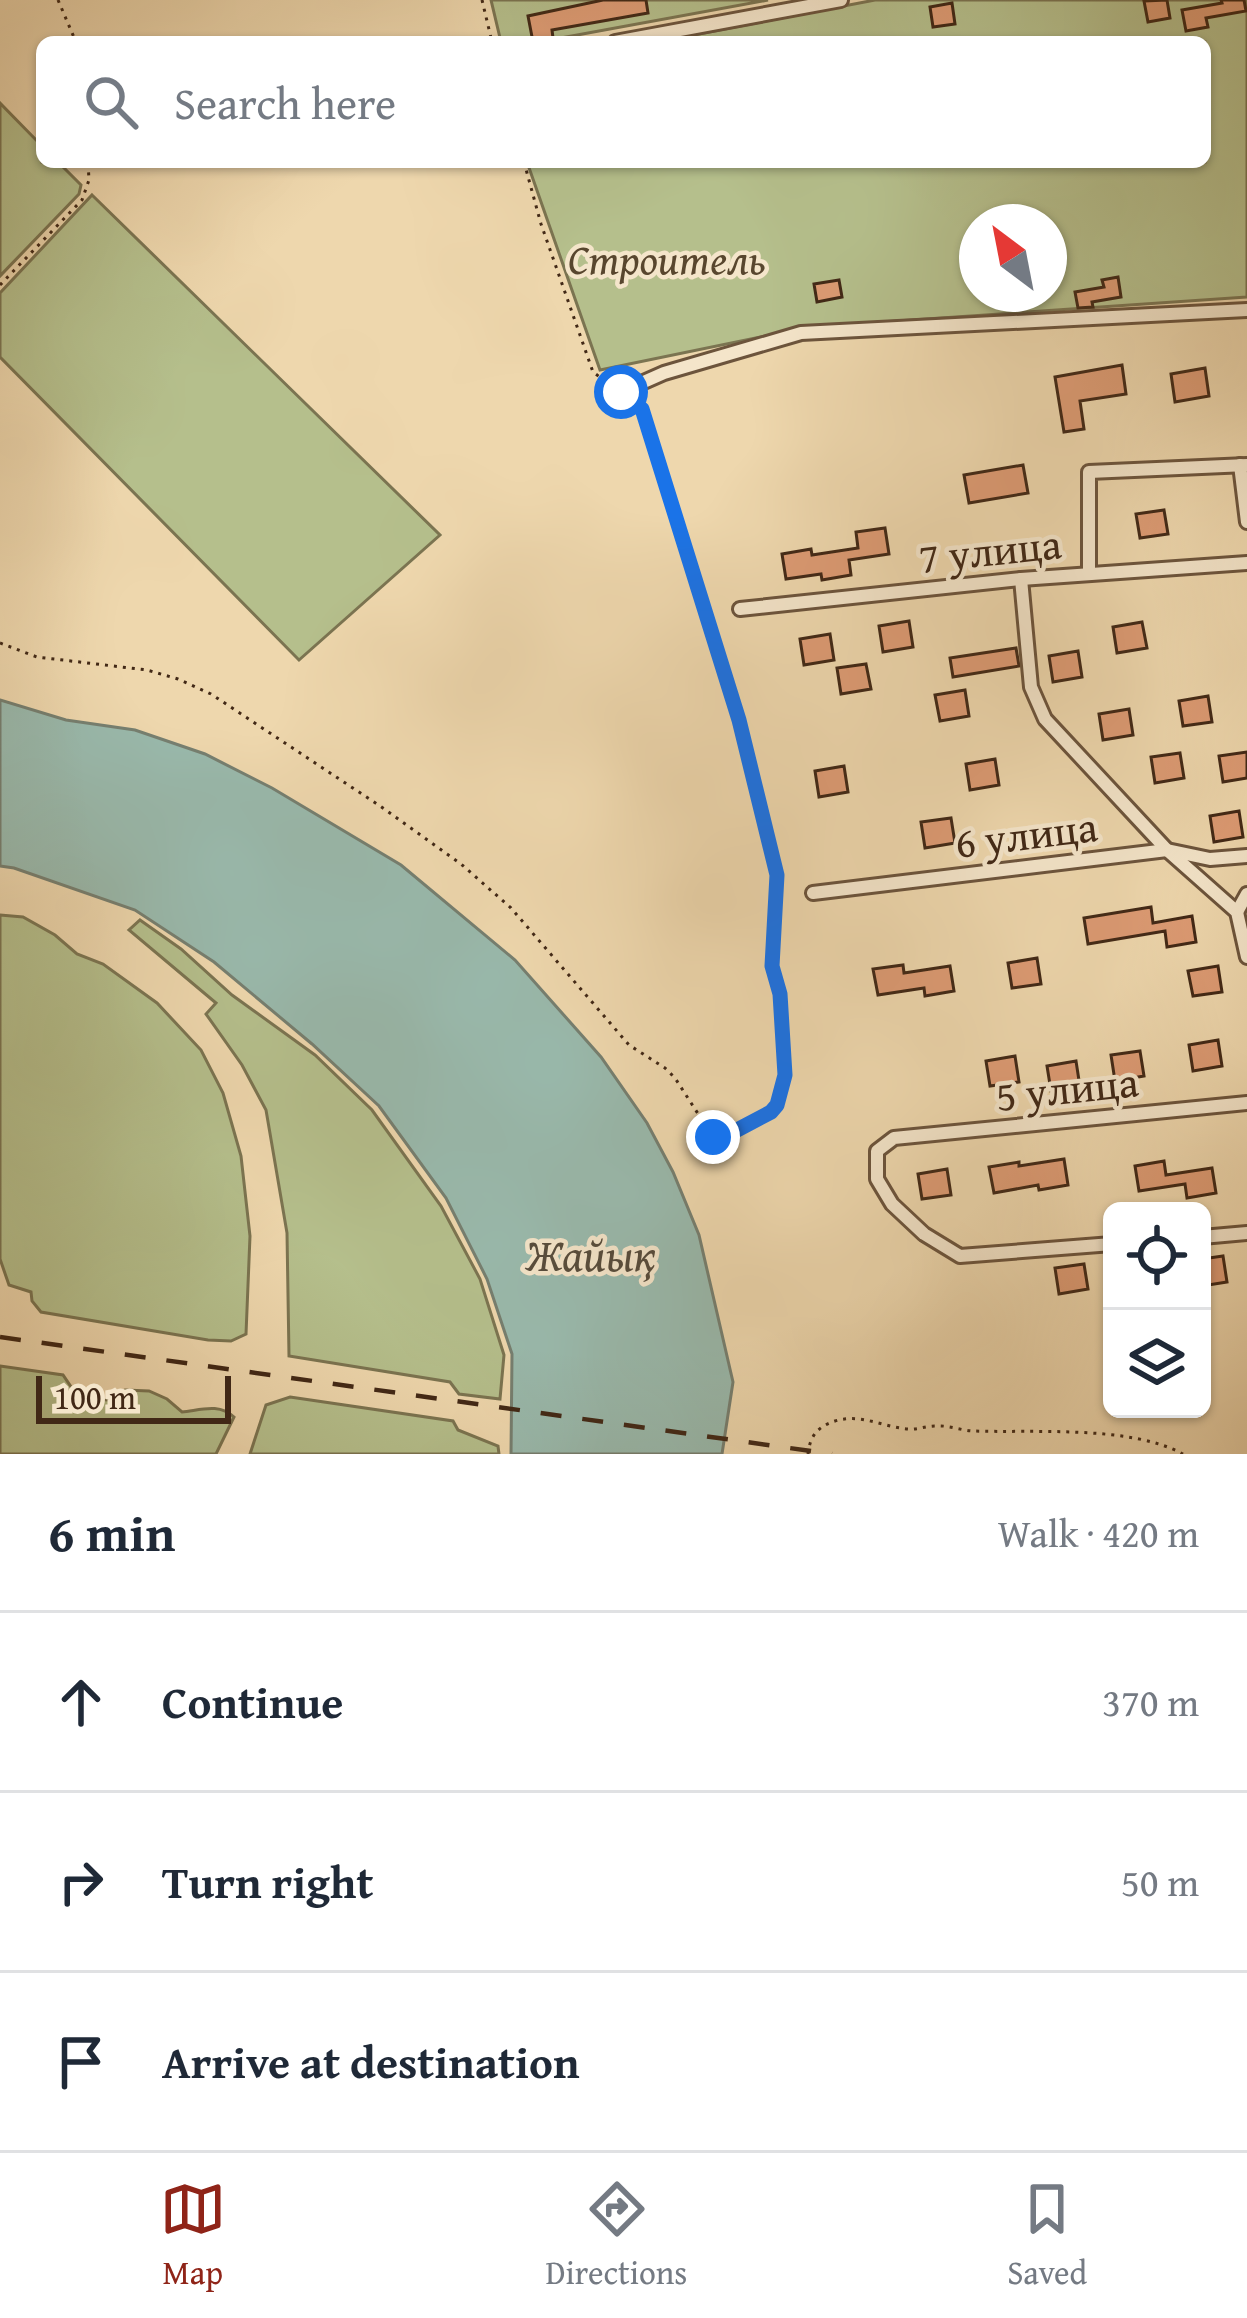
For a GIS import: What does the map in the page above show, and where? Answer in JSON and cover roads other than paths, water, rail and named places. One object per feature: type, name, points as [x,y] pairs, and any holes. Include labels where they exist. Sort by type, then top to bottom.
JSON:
[{"type":"street","points":[[646,36],[841,0]]},
{"type":"street","points":[[621,392],[664,373],[801,332],[1247,310]]},
{"type":"street","points":[[1090,574],[1089,472],[1244,465],[1247,522]]},
{"type":"street","name":"7 улица","points":[[740,609],[1021,579],[1247,562]]},
{"type":"street","points":[[1021,579],[1030,687],[1046,719],[1167,850],[1237,913],[1247,957]]},
{"type":"street","name":"6 улица","points":[[813,893],[1167,850],[1210,860],[1247,856]]},
{"type":"street","points":[[1237,913],[1247,894]]},
{"type":"street","name":"5 улица","points":[[1103,1245],[960,1256],[924,1234],[892,1204],[877,1179],[878,1151],[894,1138],[1247,1103]]},
{"type":"street","points":[[1211,1236],[1247,1233]]},
{"type":"water","name":"Жайық","points":[[0,700],[66,720],[135,730],[205,754],[401,865],[515,960],[601,1057],[647,1123],[673,1172],[699,1235],[733,1382],[722,1454],[511,1454],[512,1354],[487,1279],[446,1198],[379,1106],[214,962],[135,910],[0,866]]},
{"type":"railway","points":[[0,1337],[832,1454]]},
{"type":"park label","name":"Строитель","points":[[667,258]]}]
